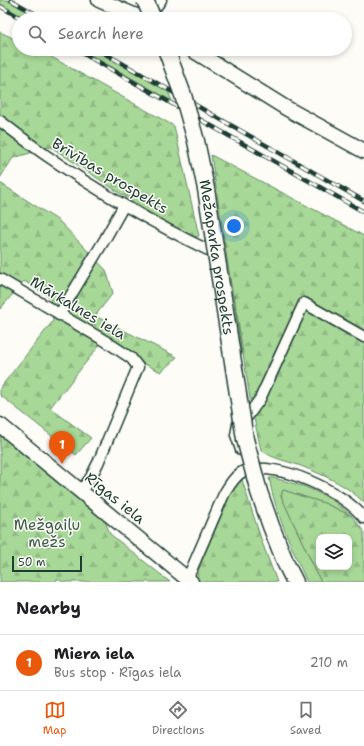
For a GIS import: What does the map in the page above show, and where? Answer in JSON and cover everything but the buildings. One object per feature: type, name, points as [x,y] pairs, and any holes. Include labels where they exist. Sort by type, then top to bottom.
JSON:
[{"type":"main road","name":"Mežaparka prospekts","points":[[169,56],[183,95],[196,141],[204,182],[245,439],[271,526],[295,582]]},
{"type":"street","points":[[99,0],[127,12]]},
{"type":"street","points":[[202,56],[292,111],[364,151]]},
{"type":"street","name":"Brīvības prospekts","points":[[0,121],[89,184],[124,205],[208,250]]},
{"type":"street","points":[[59,315],[124,205]]},
{"type":"street","name":"Mārkalnes iela","points":[[0,279],[131,358],[138,367],[98,463],[91,477],[81,491]]},
{"type":"street","points":[[244,472],[242,452],[236,435],[238,424],[249,414],[260,399],[304,303],[364,337]]},
{"type":"street","name":"Rīgas iela","points":[[0,424],[188,581]]},
{"type":"street","points":[[188,581],[224,494],[229,485],[244,472],[258,469],[270,470],[300,477],[318,484],[334,493],[359,512],[364,518]]},
{"type":"street","name":"Mežaparka prospekts","points":[[286,564],[286,582]]},
{"type":"green space","points":[[0,0],[7,0],[28,12],[14,12],[0,4]]},
{"type":"green space","points":[[0,32],[12,38],[12,56],[50,56],[174,126],[199,236],[188,239],[51,147],[13,158],[0,178]]},
{"type":"green space","points":[[92,56],[106,56],[168,91],[172,101]]},
{"type":"green space","points":[[211,155],[364,236],[364,503],[335,481],[301,466],[276,458],[261,450],[251,405],[234,295],[242,355]]},
{"type":"green space","points":[[0,183],[59,221],[106,270],[113,293],[95,316],[177,357],[161,372],[101,343],[50,408],[91,438],[76,455],[0,395],[0,388],[53,321],[50,297],[24,281],[0,309]]},
{"type":"green space","name":"Mežgaiļu mežs","points":[[0,435],[105,521],[110,534],[170,582],[64,582],[57,579],[56,582],[0,582]]},
{"type":"green space","points":[[269,478],[306,487],[331,499],[352,516],[324,503],[283,490],[281,496],[321,582],[307,582],[306,580],[275,504]]},
{"type":"green space","points":[[242,480],[262,542],[277,582],[201,582],[197,577],[200,565],[234,486]]},
{"type":"green space","points":[[283,490],[324,503],[352,516],[364,532],[364,582],[321,582],[281,496]]},
{"type":"railway","points":[[11,0],[32,12]]},
{"type":"railway","points":[[0,6],[12,13]]},
{"type":"railway","points":[[87,56],[364,212]]},
{"type":"railway","points":[[109,56],[364,201]]},
{"type":"place","name":"Miera iela","points":[[62,464]]}]
